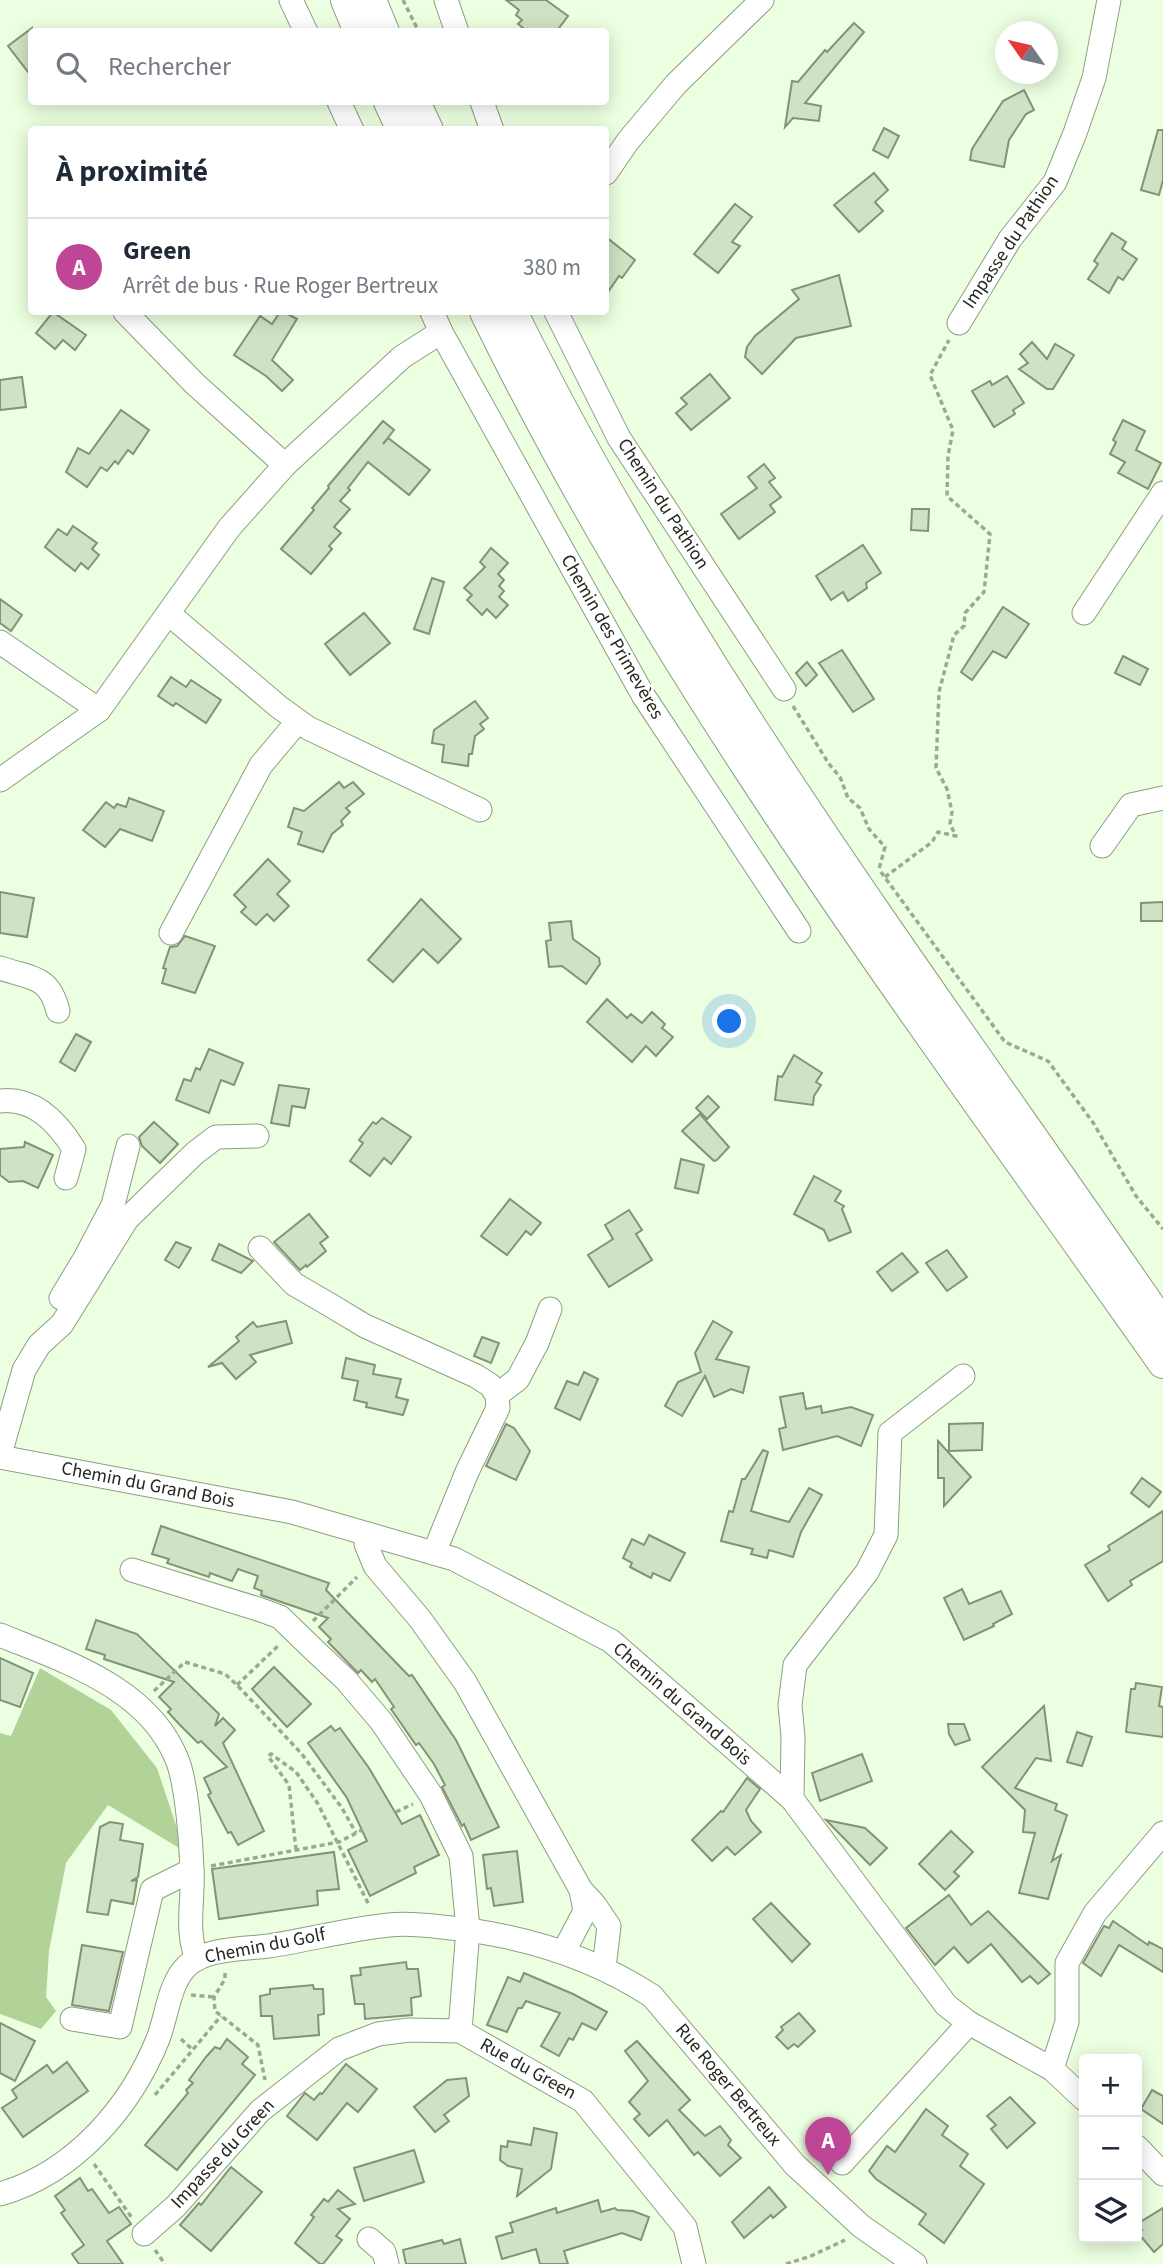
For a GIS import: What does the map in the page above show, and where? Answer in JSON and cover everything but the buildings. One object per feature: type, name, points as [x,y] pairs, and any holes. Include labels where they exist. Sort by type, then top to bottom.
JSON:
[{"type":"main road","points":[[355,10],[379,28]]},
{"type":"main road","points":[[390,105],[400,126]]},
{"type":"main road","points":[[416,105],[426,126]]},
{"type":"main road","points":[[487,315],[573,482],[626,575],[709,708],[881,963],[1163,1363]]},
{"type":"main road","points":[[514,315],[578,441],[644,556],[727,690],[814,821],[1163,1325]]},
{"type":"street","points":[[290,0],[304,28]]},
{"type":"street","points":[[446,0],[456,28]]},
{"type":"street","points":[[609,169],[636,131],[676,84],[762,0]]},
{"type":"street","name":"Impasse du Pathion","points":[[959,323],[1010,239],[1055,182],[1094,78],[1109,0]]},
{"type":"street","points":[[340,105],[350,126]]},
{"type":"street","points":[[483,105],[491,126]]},
{"type":"street","points":[[128,315],[195,384],[285,465]]},
{"type":"street","name":"Chemin du Pathion","points":[[558,315],[619,438],[784,689]]},
{"type":"street","name":"Chemin des Primevères","points":[[0,780],[99,710],[229,528],[285,465],[437,322],[643,695],[799,931]]},
{"type":"street","points":[[1084,613],[1163,493]]},
{"type":"street","points":[[169,614],[307,728],[480,810]]},
{"type":"street","points":[[0,642],[99,710]]},
{"type":"street","points":[[172,933],[261,765],[298,721]]},
{"type":"street","points":[[1102,846],[1131,806],[1163,798]]},
{"type":"street","points":[[0,968],[45,983],[53,992],[58,1011]]},
{"type":"street","points":[[0,1101],[9,1100],[40,1110],[60,1126],[74,1149],[66,1178]]},
{"type":"street","points":[[0,1456],[24,1370],[40,1345],[62,1324],[127,1219],[195,1153],[216,1137],[257,1136]]},
{"type":"street","points":[[40,1345],[49,1316],[84,1261],[113,1205],[128,1146]]},
{"type":"street","points":[[260,1248],[294,1284],[365,1326],[476,1376],[490,1385],[496,1395],[498,1408],[467,1472],[433,1553]]},
{"type":"street","points":[[496,1395],[518,1379],[537,1343],[550,1309]]},
{"type":"street","points":[[792,1799],[793,1737],[790,1705],[795,1665],[867,1572],[886,1535],[890,1433],[963,1376]]},
{"type":"street","name":"Chemin du Grand Bois","points":[[0,1456],[292,1512],[454,1559],[611,1642],[792,1799],[946,2005],[969,2023],[1052,2069],[1079,2094]]},
{"type":"street","points":[[367,1534],[366,1544],[375,1566],[420,1619],[465,1682],[581,1890],[609,1926],[604,1968]]},
{"type":"street","name":"Rue du Green","points":[[132,1570],[280,1618],[346,1680],[381,1721],[431,1795],[461,1856],[468,1929],[460,2031],[583,2101],[685,2227],[694,2264]]},
{"type":"street","points":[[0,1635],[102,1678],[138,1706],[166,1739],[178,1763],[183,1785],[192,1870],[190,1943],[197,1959]]},
{"type":"street","points":[[1052,2069],[1067,2022],[1067,1963],[1095,1913],[1163,1833]]},
{"type":"street","points":[[72,2019],[120,2027],[152,1890],[192,1870]]},
{"type":"street","points":[[564,1951],[585,1911],[581,1890]]},
{"type":"street","name":"Chemin du Golf","points":[[0,2194],[43,2175],[82,2148],[116,2112],[139,2080],[159,2038],[175,1984],[186,1966],[197,1959],[222,1951],[270,1946],[379,1926],[427,1926],[468,1929],[564,1951],[604,1968]]},
{"type":"street","name":"Rue Roger Bertreux","points":[[604,1968],[652,1996],[795,2165],[861,2226],[915,2264]]},
{"type":"street","points":[[842,2163],[969,2023]]},
{"type":"street","name":"Impasse du Green","points":[[150,2243],[176,2206],[260,2111],[339,2049],[378,2034],[409,2030],[460,2031]]},
{"type":"street","points":[[1142,2152],[1163,2174]]},
{"type":"street","points":[[369,2239],[384,2252],[387,2264]]},
{"type":"path","points":[[403,0],[417,28]]},
{"type":"path","points":[[885,877],[932,842],[938,832],[956,836],[950,824],[952,812],[947,789],[936,768],[939,692],[954,635],[964,625],[965,613],[984,592],[990,534],[947,496],[948,456],[953,430],[930,374],[959,323]]},
{"type":"path","points":[[784,689],[803,725],[840,777],[848,798],[860,808],[869,829],[886,846],[879,869]]},
{"type":"path","points":[[871,858],[1005,1042],[1048,1061],[1094,1124],[1136,1196],[1163,1229]]},
{"type":"path","points":[[237,1685],[294,1631],[309,1625],[362,1573]]},
{"type":"path","points":[[153,1692],[185,1662],[225,1674],[301,1753],[342,1808],[356,1833]]},
{"type":"path","points":[[296,1850],[289,1786],[268,1756],[271,1754],[296,1772],[318,1804],[379,1926]]},
{"type":"path","points":[[396,1812],[421,1800]]},
{"type":"path","points":[[192,1870],[339,1842],[362,1830]]},
{"type":"path","points":[[224,1967],[226,1979],[214,1997],[215,2011],[258,2045],[269,2104]]},
{"type":"path","points":[[187,1995],[214,1997]]},
{"type":"path","points":[[148,2104],[221,2016]]},
{"type":"path","points":[[174,2033],[192,2050]]},
{"type":"path","points":[[82,2148],[165,2264]]},
{"type":"path","points":[[786,2264],[850,2238]]},
{"type":"green space","points":[[40,1668],[111,1710],[157,1768],[180,1837],[179,1848],[108,1805],[66,1863],[49,1951],[46,1997],[56,2011],[41,2029],[0,2014],[0,1733],[11,1736]]},
{"type":"place","name":"Green","points":[[828,2175]]}]
